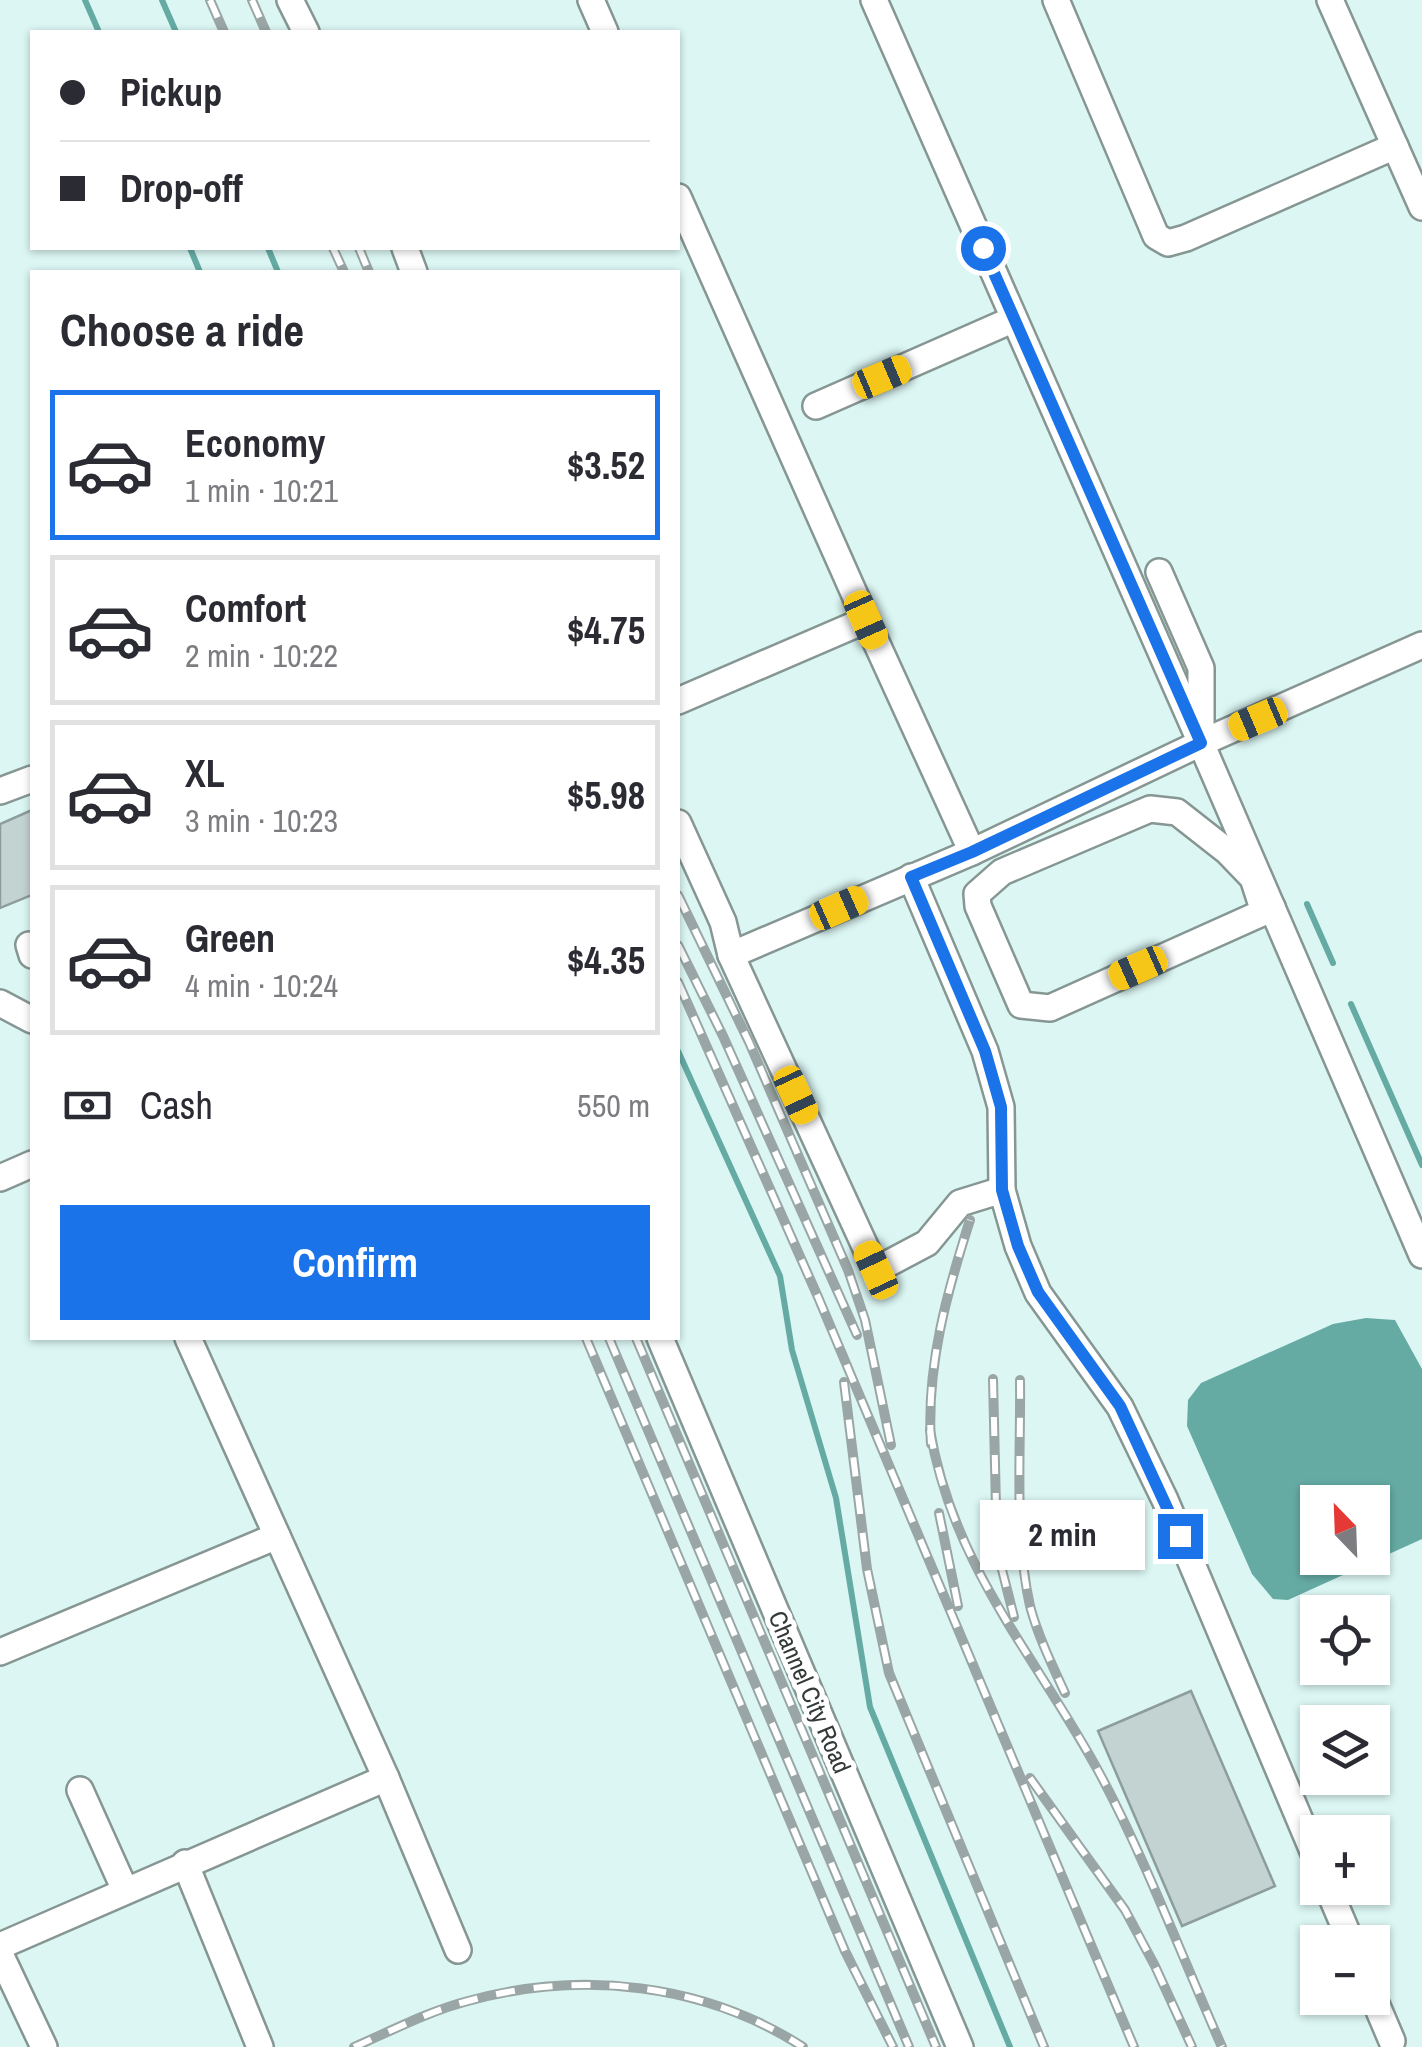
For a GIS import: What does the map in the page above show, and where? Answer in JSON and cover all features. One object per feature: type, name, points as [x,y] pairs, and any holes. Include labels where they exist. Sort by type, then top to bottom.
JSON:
[{"type":"lane","points":[[290,0],[305,30]]},
{"type":"lane","points":[[591,0],[604,30]]},
{"type":"lane","points":[[874,0],[1201,743],[1268,910]]},
{"type":"lane","points":[[1056,0],[1156,236],[1168,243],[1395,146]]},
{"type":"lane","points":[[1330,0],[1422,206]]},
{"type":"lane","points":[[680,202],[972,852]]},
{"type":"lane","points":[[777,423],[1014,319]]},
{"type":"lane","points":[[1159,572],[1201,668],[1201,743]]},
{"type":"lane","points":[[680,701],[866,620]]},
{"type":"lane","points":[[732,955],[972,852],[1201,743],[1422,645]]},
{"type":"lane","points":[[0,792],[30,779]]},
{"type":"lane","points":[[1268,910],[1050,1008],[1035,1008],[1021,1005],[978,906],[977,894],[1002,872],[1150,809],[1177,812],[1228,852],[1253,878],[1268,910],[1422,1255]]},
{"type":"lane","points":[[680,827],[723,922],[732,955],[876,1270],[927,1244],[960,1202],[1002,1190]]},
{"type":"lane","points":[[945,863],[983,888]]},
{"type":"lane","points":[[911,877],[985,1051],[1001,1107],[1002,1190],[1018,1246],[1038,1292],[1120,1406],[1165,1500],[1300,1820]]},
{"type":"lane","points":[[0,1002],[30,1019]]},
{"type":"lane","points":[[0,1178],[30,1165]]},
{"type":"lane","points":[[189,1340],[386,1778],[458,1950]]},
{"type":"lane","name":"Channel City Road","points":[[661,1340],[960,2047]]},
{"type":"lane","points":[[0,1652],[277,1536]]},
{"type":"lane","points":[[0,1946],[386,1778]]},
{"type":"lane","points":[[80,1790],[125,1890]]},
{"type":"lane","points":[[185,1863],[260,2047]]},
{"type":"lane","points":[[0,1954],[44,2047]]},
{"type":"lane","points":[[1381,2015],[1392,2041]]},
{"type":"shaded area","points":[[0,0],[1422,0],[1422,2047],[0,2047]]},
{"type":"water","points":[[1366,1318],[1395,1320],[1422,1369],[1422,1539],[1390,1554],[1390,1485],[1300,1485],[1300,1575],[1343,1575],[1288,1600],[1273,1599],[1252,1574],[1187,1426],[1188,1400],[1201,1383],[1333,1324]]},
{"type":"building","points":[[30,811],[30,896],[0,908],[0,824]]},
{"type":"building","points":[[1191,1691],[1275,1886],[1182,1926],[1098,1731]]},
{"type":"waterway","points":[[85,0],[98,30]]},
{"type":"waterway","points":[[162,0],[175,30]]},
{"type":"waterway","points":[[191,250],[199,270]]},
{"type":"waterway","points":[[269,250],[277,270]]},
{"type":"waterway","points":[[1307,904],[1333,963]]},
{"type":"waterway","points":[[1351,1004],[1422,1165]]},
{"type":"waterway","points":[[680,1055],[780,1276],[792,1350],[836,1498],[870,1707],[1010,2047]]},
{"type":"railway","points":[[210,0],[223,30]]},
{"type":"railway","points":[[252,0],[265,30]]},
{"type":"railway","points":[[334,250],[343,270]]},
{"type":"railway","points":[[360,250],[368,270]]},
{"type":"railway","points":[[680,899],[749,1042],[848,1270],[865,1320],[891,1445]]},
{"type":"railway","points":[[680,949],[857,1335]]},
{"type":"railway","points":[[680,986],[818,1297],[1134,2047]]},
{"type":"railway","points":[[931,1444],[935,1358],[946,1302],[970,1220]]},
{"type":"railway","points":[[587,1340],[845,1951],[893,2047]]},
{"type":"railway","points":[[610,1340],[909,2047]]},
{"type":"railway","points":[[637,1340],[936,2047]]},
{"type":"railway","points":[[993,1379],[997,1550],[1014,1617]]},
{"type":"railway","points":[[1020,1380],[1020,1522],[1025,1579],[1037,1628],[1065,1693]]},
{"type":"railway","points":[[844,1382],[867,1569],[889,1673],[1044,2047]]},
{"type":"railway","points":[[930,1430],[941,1480],[977,1569],[1118,1809],[1222,2047]]},
{"type":"railway","points":[[939,1513],[958,1606]]},
{"type":"railway","points":[[1030,1778],[1125,1910],[1192,2047]]},
{"type":"railway","points":[[354,2047],[468,2001],[511,1991],[598,1985],[641,1988],[725,2008],[803,2047]]},
{"type":"route","points":[[983,248],[1201,743],[911,877],[985,1051],[1001,1107],[1002,1190],[1018,1246],[1038,1292],[1120,1406],[1180,1536]]}]
